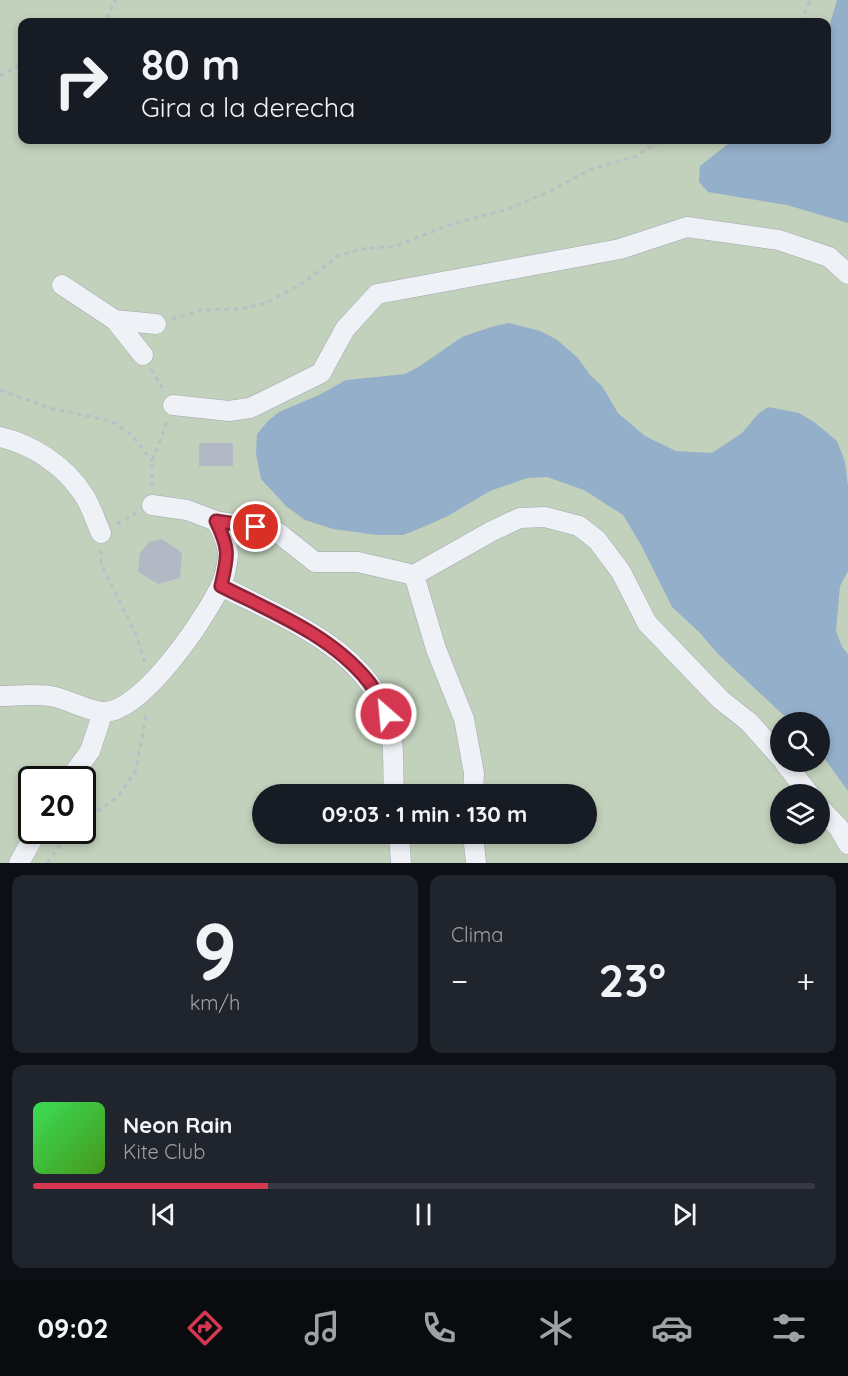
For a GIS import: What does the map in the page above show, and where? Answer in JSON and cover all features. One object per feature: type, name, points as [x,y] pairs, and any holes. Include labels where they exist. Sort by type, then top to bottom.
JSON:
[{"type":"lane","points":[[173,405],[229,411],[250,408],[321,373],[345,329],[376,294],[620,249],[687,227],[778,240],[829,256],[848,274]]},
{"type":"lane","points":[[62,285],[115,320],[143,355]]},
{"type":"lane","points":[[115,320],[156,324]]},
{"type":"lane","points":[[0,437],[30,448],[72,478],[85,496],[101,532]]},
{"type":"lane","points":[[152,505],[186,510],[216,521],[276,531],[315,562],[358,562],[414,576],[492,531],[520,518],[545,517],[579,526],[597,540],[621,572],[647,623],[721,700],[749,722],[770,746]]},
{"type":"lane","points":[[0,696],[53,696],[103,712],[118,709],[133,701],[151,684],[191,633],[221,586],[228,556],[226,543],[216,521]]},
{"type":"lane","points":[[414,576],[436,649],[464,719],[474,773],[474,784]]},
{"type":"lane","points":[[221,586],[323,640],[349,660],[370,683],[386,714],[392,739],[394,784]]},
{"type":"lane","points":[[79,766],[90,751],[103,712]]},
{"type":"lane","points":[[792,772],[801,784]]},
{"type":"lane","points":[[830,819],[848,844]]},
{"type":"lane","points":[[19,863],[30,844]]},
{"type":"lane","points":[[400,844],[401,863]]},
{"type":"lane","points":[[474,844],[476,863]]},
{"type":"path","points":[[105,18],[116,0]]},
{"type":"path","points":[[803,18],[810,0]]},
{"type":"path","points":[[0,76],[18,66]]},
{"type":"path","points":[[156,324],[200,310],[241,309],[266,303],[305,282],[338,256],[362,249],[396,246],[452,224],[508,209],[546,193],[589,170],[636,156],[656,144]]},
{"type":"path","points":[[96,812],[118,797],[136,770],[151,684],[137,637],[102,564],[101,532],[152,505],[152,461],[173,405],[143,355]]},
{"type":"path","points":[[0,390],[50,408],[111,421],[132,435],[152,461]]},
{"type":"path","points":[[47,863],[61,844]]},
{"type":"green space","points":[[0,0],[848,0],[848,863],[0,863]]},
{"type":"water","points":[[837,0],[848,0],[848,223],[787,205],[708,192],[699,182],[700,166],[728,144],[831,144],[831,20]]},
{"type":"water","points":[[509,323],[540,331],[556,339],[578,358],[590,375],[602,386],[618,413],[645,436],[676,451],[712,453],[742,433],[758,414],[768,407],[799,413],[837,441],[845,462],[848,486],[848,571],[840,586],[836,631],[842,647],[848,654],[848,791],[830,766],[830,712],[780,712],[672,607],[640,543],[623,515],[584,490],[547,477],[527,478],[490,491],[446,517],[403,535],[377,535],[333,529],[305,520],[286,506],[261,479],[256,454],[257,434],[279,412],[319,395],[346,380],[405,374],[462,337]]},
{"type":"building","points":[[199,443],[233,443],[233,466],[199,466]]},
{"type":"building","points":[[162,539],[182,553],[180,578],[158,584],[138,572],[140,553],[149,542]]},
{"type":"route","points":[[256,527],[216,521],[226,543],[228,556],[221,586],[323,640],[349,660],[370,683],[386,714]]}]
